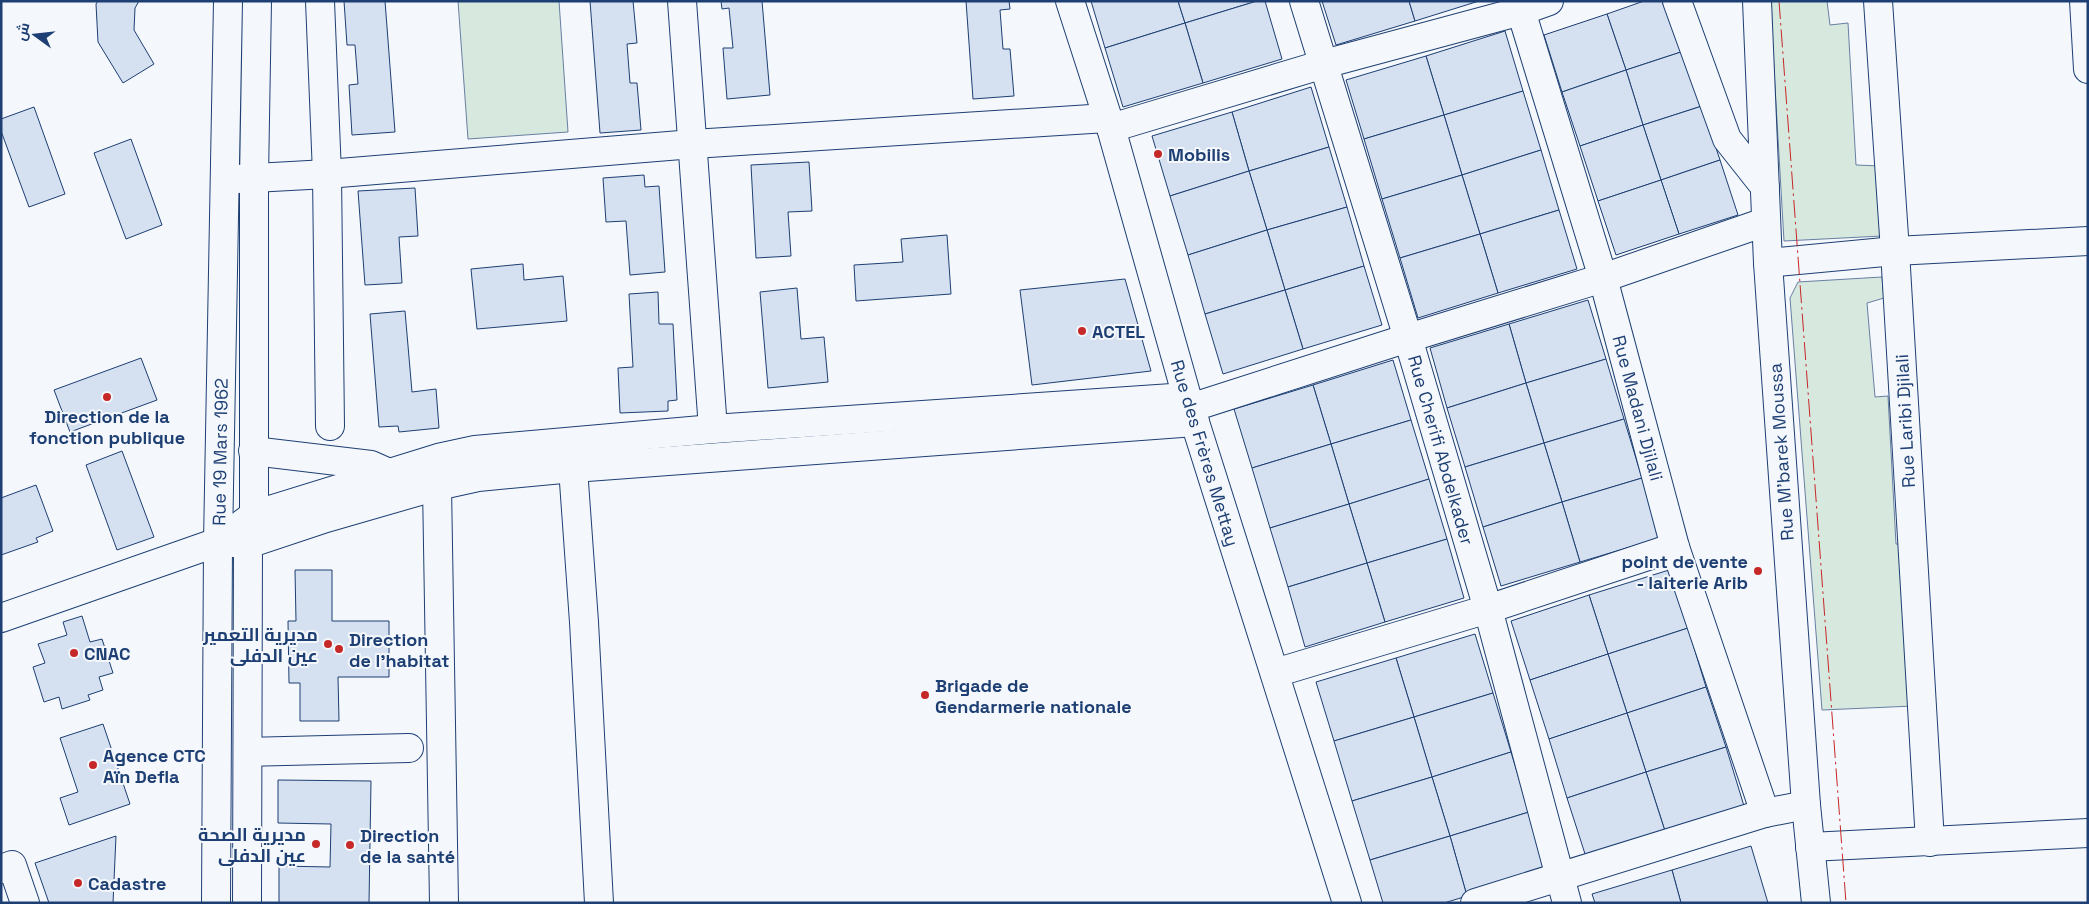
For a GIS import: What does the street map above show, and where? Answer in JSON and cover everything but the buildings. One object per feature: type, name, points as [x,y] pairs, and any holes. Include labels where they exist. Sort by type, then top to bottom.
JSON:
[{"type":"street","name":"Rue 19 Mars 1962","points":[[216,903],[218,542],[228,1]]},
{"type":"street","name":"Rue 19 Mars 1962","points":[[248,544],[254,515],[254,178],[257,1]]},
{"type":"street","points":[[320,1],[327,174],[330,426]]},
{"type":"street","points":[[682,1],[714,429]]},
{"type":"street","name":"Rue des Frères Mettay","points":[[1070,1],[1109,123],[1190,409],[1347,903]]},
{"type":"street","name":"Rue Cherifi Abdelkader","points":[[1304,1],[1408,338],[1488,609],[1567,903]]},
{"type":"street","points":[[225,180],[327,174],[692,144],[1109,123],[1324,64],[1519,6],[1549,1]]},
{"type":"street","points":[[1677,1],[1727,139],[1764,187]]},
{"type":"street","name":"Rue M'barek Moussa","points":[[1757,1],[1765,222],[1806,805],[1816,903]]},
{"type":"street","name":"Rue Laribi Djilali","points":[[1878,1],[1895,251],[1930,842]]},
{"type":"street","points":[[2084,1],[2088,69]]},
{"type":"street","name":"Rue Madani Djilali","points":[[1519,6],[1603,278],[1675,547],[1765,813]]},
{"type":"street","points":[[218,542],[248,544],[326,518],[478,476],[1190,409],[1408,338],[1603,278],[1765,222]]},
{"type":"street","points":[[1768,263],[1895,251],[2088,241]]},
{"type":"street","points":[[1,618],[218,542],[254,515],[438,458],[474,450],[714,429],[1190,409]]},
{"type":"street","points":[[253,451],[371,465],[389,473]]},
{"type":"street","points":[[573,468],[584,622],[599,903]]},
{"type":"street","points":[[437,486],[444,903]]},
{"type":"street","points":[[247,903],[248,544]]},
{"type":"street","points":[[1275,673],[1488,609],[1675,547]]},
{"type":"street","points":[[248,752],[409,748]]},
{"type":"street","points":[[1475,903],[1765,813],[1806,805]]},
{"type":"street","points":[[1810,847],[2088,833]]},
{"type":"street","points":[[1,869],[12,865],[26,903]]},
{"type":"shaded area","points":[[458,1],[559,1],[568,132],[468,139]]},
{"type":"shaded area","points":[[1770,1],[1827,1],[1830,25],[1848,23],[1856,165],[1880,166],[1882,236],[1784,241]]},
{"type":"shaded area","points":[[1882,277],[1884,298],[1867,303],[1875,397],[1888,396],[1896,544],[1905,544],[1913,706],[1822,710],[1790,298],[1798,282]]},
{"type":"power","points":[[1779,1],[1846,903]]},
{"type":"place","name":"Mobilis","points":[[1158,154]]},
{"type":"place","name":"ACTEL","points":[[1082,331]]},
{"type":"place","name":"Direction de la fonction publique","points":[[107,397]]},
{"type":"place","name":"point de vente - laiterie Arib","points":[[1758,571]]},
{"type":"place","name":"مديرية التعمير عين الدفلى","points":[[328,644]]},
{"type":"place","name":"Direction de l'habitat","points":[[339,649]]},
{"type":"place","name":"CNAC","points":[[74,653]]},
{"type":"place","name":"Brigade de Gendarmerie nationale","points":[[925,695]]},
{"type":"place","name":"Agence CTC Aïn Defla","points":[[93,765]]},
{"type":"place","name":"مديرية الصحة عين الدفلى","points":[[316,844]]},
{"type":"place","name":"Direction de la santé","points":[[350,845]]},
{"type":"place","name":"Cadastre","points":[[78,883]]}]
